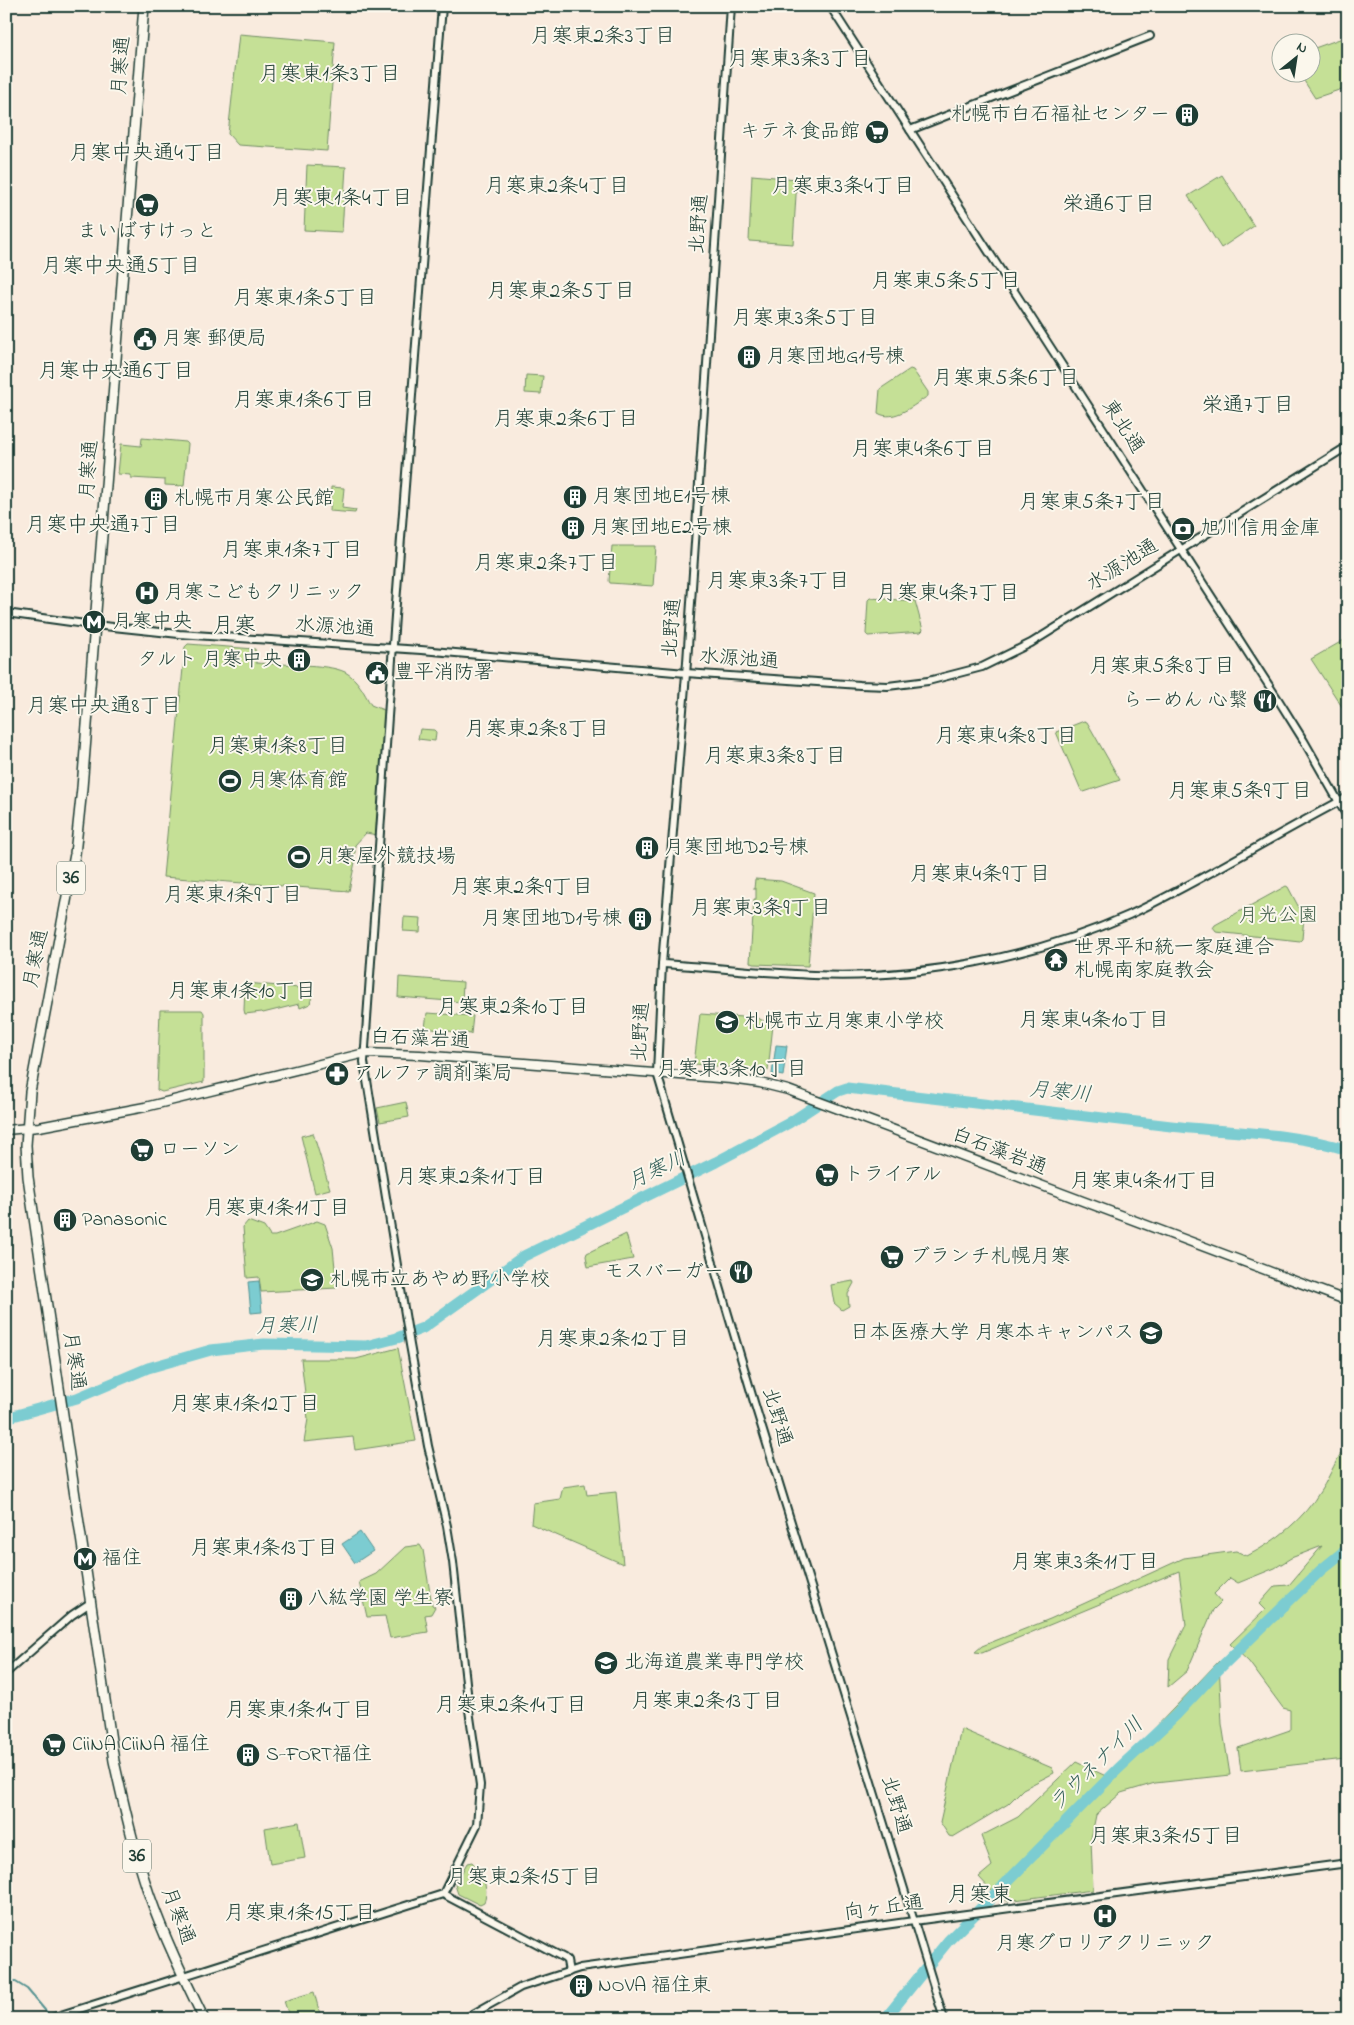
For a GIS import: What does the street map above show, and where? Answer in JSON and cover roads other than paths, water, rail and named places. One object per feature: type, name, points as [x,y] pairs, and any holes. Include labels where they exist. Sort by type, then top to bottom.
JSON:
[{"type":"highway","name":"月寒通","points":[[144,6],[96,626],[75,854],[32,1082],[27,1129],[28,1177],[110,1740],[126,1810],[149,1893],[164,1935],[204,2019]]},
{"type":"main road","name":"白石藻岩通","points":[[6,1130],[27,1129],[153,1105],[364,1053],[397,1053],[760,1083],[834,1107],[1348,1301]]},
{"type":"street","points":[[442,6],[364,1062],[406,1325],[428,1446],[447,1526],[453,1562],[469,1710],[480,1785],[477,1825],[443,1894]]},
{"type":"street","name":"北野通","points":[[731,6],[686,673],[662,964],[657,1073],[746,1375],[944,2019]]},
{"type":"street","name":"東北通","points":[[830,6],[1299,733],[1348,818]]},
{"type":"street","points":[[910,130],[1150,36]]},
{"type":"street","name":"水源池通","points":[[6,613],[96,626],[394,648],[686,673],[860,685],[888,686],[928,682],[982,667],[1031,643],[1348,446]]},
{"type":"street","points":[[662,964],[814,975],[850,975],[927,970],[1024,951],[1070,938],[1128,915],[1185,887],[1348,797]]},
{"type":"street","points":[[6,1673],[72,1615],[90,1603]]},
{"type":"street","name":"向ヶ丘通","points":[[464,2019],[521,1987],[580,1968],[1348,1863]]},
{"type":"street","points":[[52,2018],[443,1894],[564,1958],[569,1972]]},
{"type":"water","points":[[776,1045],[787,1046],[783,1076],[772,1074]]},
{"type":"water","points":[[259,1281],[262,1312],[251,1313],[248,1282]]},
{"type":"water","points":[[360,1532],[373,1551],[355,1563],[342,1544]]},
{"type":"waterway","name":"月寒川","points":[[6,1418],[77,1398],[148,1368],[211,1350],[264,1344],[366,1346],[397,1338],[423,1328],[524,1256],[716,1162],[789,1123],[838,1091],[847,1088],[1171,1126],[1283,1136],[1348,1150]]},
{"type":"waterway","name":"ラウネナイ川","points":[[885,2019],[948,1941],[1118,1769],[1176,1715],[1217,1671],[1321,1570],[1348,1548]]},
{"type":"waterway","points":[[6,1976],[27,1989],[50,2016]]},
{"type":"place","name":"札幌市白石福祉センター","points":[[1187,115]]},
{"type":"place","name":"キテネ食品館","points":[[877,132]]},
{"type":"place","name":"まいばすけっと","points":[[147,205]]},
{"type":"place","name":"月寒 郵便局","points":[[145,339]]},
{"type":"place","name":"月寒団地G1号棟","points":[[749,357]]},
{"type":"place","name":"月寒団地E1号棟","points":[[575,497]]},
{"type":"place","name":"札幌市月寒公民館","points":[[156,499]]},
{"type":"place","name":"月寒団地E2号棟","points":[[573,528]]},
{"type":"place","name":"旭川信用金庫","points":[[1183,529]]},
{"type":"place","name":"月寒こどもクリニック","points":[[147,593]]},
{"type":"place","name":"月寒中央","points":[[94,622]]},
{"type":"place","name":"タルト 月寒中央","points":[[299,660]]},
{"type":"place","name":"豊平消防署","points":[[377,673]]},
{"type":"place","name":"らーめん 心繋","points":[[1265,701]]},
{"type":"place","name":"月寒体育館","points":[[230,781]]},
{"type":"place","name":"月寒団地D2号棟","points":[[647,848]]},
{"type":"place","name":"月寒屋外競技場","points":[[299,857]]},
{"type":"place","name":"月寒団地D1号棟","points":[[640,919]]},
{"type":"place","name":"世界平和統一家庭連合 札幌南家庭教会","points":[[1056,960]]},
{"type":"place","name":"札幌市立月寒東小学校","points":[[727,1022]]},
{"type":"place","name":"アルファ調剤薬局","points":[[337,1074]]},
{"type":"place","name":"ローソン","points":[[142,1150]]},
{"type":"place","name":"トライアル","points":[[827,1175]]},
{"type":"place","name":"Panasonic","points":[[65,1220]]},
{"type":"place","name":"ブランチ札幌月寒","points":[[892,1257]]},
{"type":"place","name":"モスバーガー","points":[[741,1272]]},
{"type":"place","name":"札幌市立あやめ野小学校","points":[[312,1280]]},
{"type":"place","name":"日本医療大学 月寒本キャンパス","points":[[1151,1333]]},
{"type":"place","name":"福住","points":[[85,1559]]},
{"type":"place","name":"八紘学園 学生寮","points":[[291,1599]]},
{"type":"place","name":"北海道農業専門学校","points":[[606,1663]]},
{"type":"place","name":"CiiNA CiiNA 福住","points":[[54,1745]]},
{"type":"place","name":"S-FORT福住","points":[[248,1755]]},
{"type":"place","name":"月寒グロリアクリニック","points":[[1105,1916]]},
{"type":"place","name":"NOVA 福住東","points":[[581,1986]]},
{"type":"district","name":"月寒東2条3丁目","points":[[603,37]]},
{"type":"district","name":"月寒東3条3丁目","points":[[800,60]]},
{"type":"district","name":"月寒東1条3丁目","points":[[330,75]]},
{"type":"district","name":"月寒中央通4丁目","points":[[147,154]]},
{"type":"district","name":"月寒東2条4丁目","points":[[557,187]]},
{"type":"district","name":"月寒東3条4丁目","points":[[843,187]]},
{"type":"district","name":"月寒東1条4丁目","points":[[342,199]]},
{"type":"district","name":"栄通6丁目","points":[[1109,205]]},
{"type":"district","name":"月寒中央通5丁目","points":[[121,267]]},
{"type":"district","name":"月寒東5条5丁目","points":[[946,282]]},
{"type":"district","name":"月寒東2条5丁目","points":[[561,292]]},
{"type":"district","name":"月寒東1条5丁目","points":[[305,299]]},
{"type":"district","name":"月寒東3条5丁目","points":[[805,319]]},
{"type":"district","name":"月寒中央通6丁目","points":[[116,372]]},
{"type":"district","name":"月寒東5条6丁目","points":[[1006,379]]},
{"type":"district","name":"月寒東1条6丁目","points":[[304,401]]},
{"type":"district","name":"栄通7丁目","points":[[1248,406]]},
{"type":"district","name":"月寒東2条6丁目","points":[[566,420]]},
{"type":"district","name":"月寒東4条6丁目","points":[[923,450]]},
{"type":"district","name":"月寒東5条7丁目","points":[[1092,503]]},
{"type":"district","name":"月寒中央通7丁目","points":[[103,526]]},
{"type":"district","name":"月寒東1条7丁目","points":[[292,551]]},
{"type":"district","name":"月寒東2条7丁目","points":[[546,564]]},
{"type":"district","name":"月寒東3条7丁目","points":[[778,582]]},
{"type":"district","name":"月寒東4条7丁目","points":[[948,594]]},
{"type":"district","name":"月寒","points":[[234,627]]},
{"type":"district","name":"月寒東5条8丁目","points":[[1162,667]]},
{"type":"district","name":"月寒中央通8丁目","points":[[104,707]]},
{"type":"district","name":"月寒東2条8丁目","points":[[537,730]]},
{"type":"district","name":"月寒東4条8丁目","points":[[1006,737]]},
{"type":"district","name":"月寒東1条8丁目","points":[[278,747]]},
{"type":"district","name":"月寒東3条8丁目","points":[[775,757]]},
{"type":"district","name":"月寒東5条9丁目","points":[[1240,792]]},
{"type":"district","name":"月寒東4条9丁目","points":[[980,875]]},
{"type":"district","name":"月寒東2条9丁目","points":[[522,888]]},
{"type":"district","name":"月寒東1条9丁目","points":[[233,896]]},
{"type":"district","name":"月寒東3条9丁目","points":[[761,909]]},
{"type":"district","name":"月寒東1条10丁目","points":[[242,992]]},
{"type":"district","name":"月寒東2条10丁目","points":[[513,1008]]},
{"type":"district","name":"月寒東4条10丁目","points":[[1094,1021]]},
{"type":"district","name":"月寒東3条10丁目","points":[[732,1070]]},
{"type":"district","name":"月寒東2条11丁目","points":[[471,1178]]},
{"type":"district","name":"月寒東4条11丁目","points":[[1144,1182]]},
{"type":"district","name":"月寒東1条11丁目","points":[[277,1209]]},
{"type":"district","name":"月寒東2条12丁目","points":[[613,1340]]},
{"type":"district","name":"月寒東1条12丁目","points":[[245,1405]]},
{"type":"district","name":"月寒東1条13丁目","points":[[264,1549]]},
{"type":"district","name":"月寒東3条11丁目","points":[[1085,1563]]},
{"type":"district","name":"月寒東2条13丁目","points":[[707,1702]]},
{"type":"district","name":"月寒東2条14丁目","points":[[511,1706]]},
{"type":"district","name":"月寒東1条14丁目","points":[[299,1711]]},
{"type":"district","name":"月寒東3条15丁目","points":[[1166,1837]]},
{"type":"district","name":"月寒東2条15丁目","points":[[524,1878]]},
{"type":"district","name":"月寒東","points":[[980,1896]]},
{"type":"district","name":"月寒東1条15丁目","points":[[300,1914]]},
{"type":"park label","name":"月光公園","points":[[1278,916]]}]
